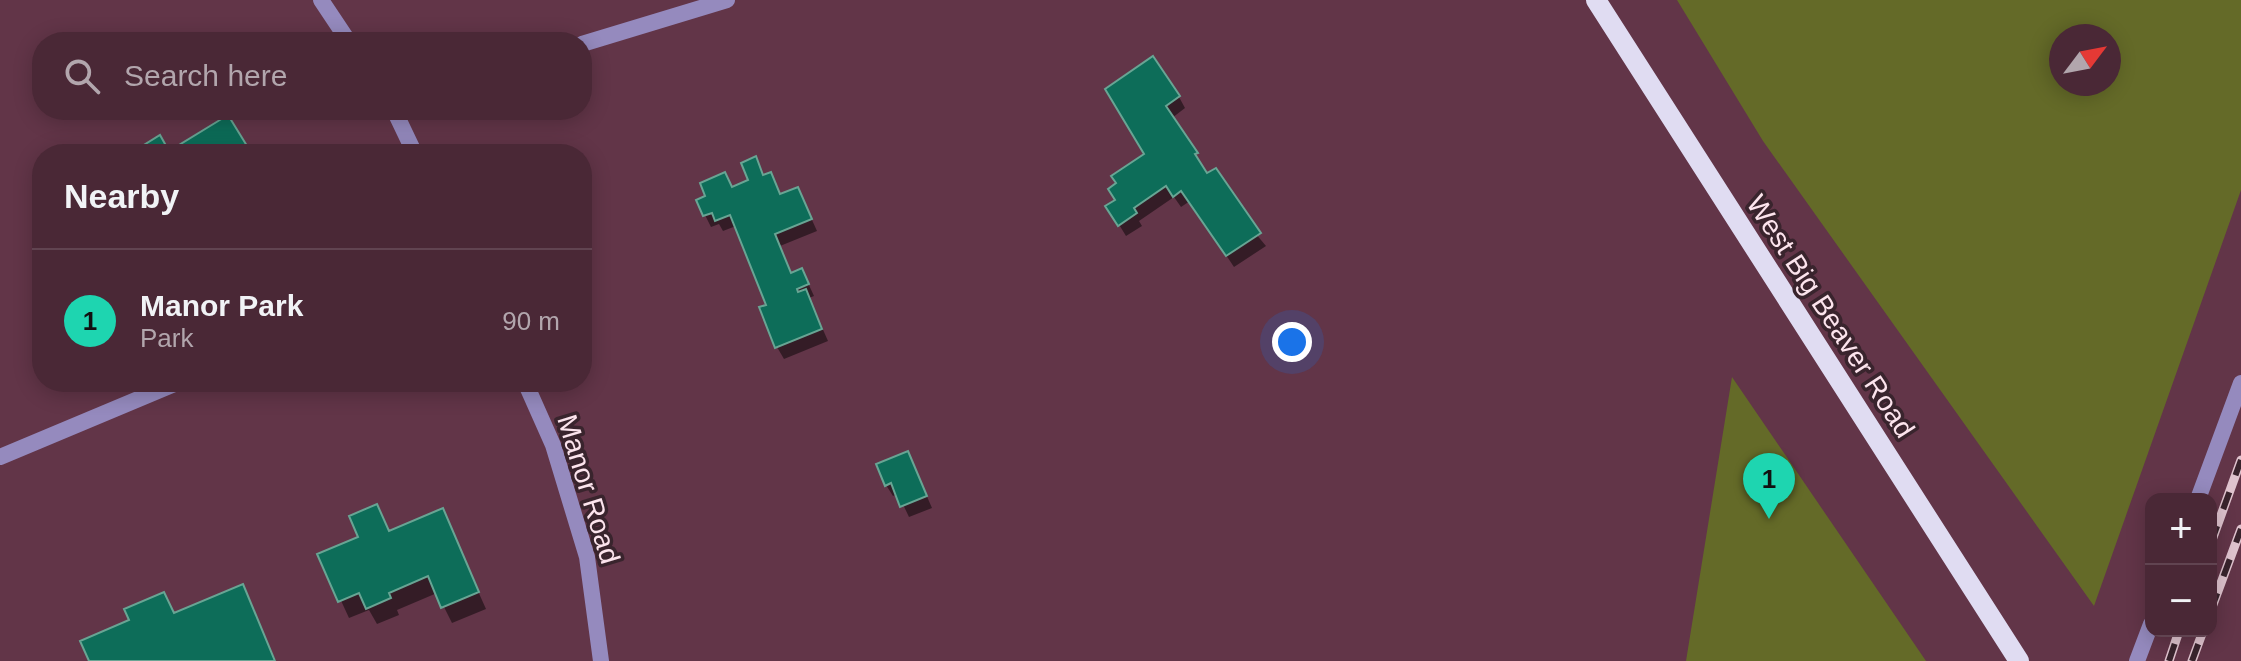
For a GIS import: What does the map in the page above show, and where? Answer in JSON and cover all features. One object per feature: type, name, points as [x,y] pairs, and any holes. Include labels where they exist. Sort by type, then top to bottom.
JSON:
[{"type":"main road","name":"West Big Beaver Road","points":[[1596,0],[2019,661]]},
{"type":"street","points":[[321,0],[342,32]]},
{"type":"street","points":[[592,41],[723,1]]},
{"type":"street","points":[[399,120],[410,144]]},
{"type":"street","points":[[2200,493],[2241,383]]},
{"type":"street","points":[[0,457],[155,392]]},
{"type":"street","name":"Manor Road","points":[[529,392],[553,445],[587,557],[601,661]]},
{"type":"street","points":[[2137,661],[2146,637]]},
{"type":"green space","points":[[1677,0],[2241,0],[2241,190],[2094,606],[1763,141]]},
{"type":"green space","points":[[1732,377],[1926,661],[1686,661]]},
{"type":"building","points":[[1153,56],[1180,96],[1166,106],[1198,153],[1195,154],[1207,173],[1216,168],[1261,233],[1226,256],[1181,191],[1173,197],[1166,186],[1134,208],[1137,213],[1118,226],[1105,206],[1115,200],[1108,189],[1116,183],[1111,176],[1144,154],[1105,89]]},
{"type":"building","points":[[220,120],[231,120],[246,144],[180,144]]},
{"type":"building","points":[[160,135],[165,144],[146,144]]},
{"type":"building","points":[[756,156],[763,175],[771,172],[780,194],[798,187],[812,219],[775,234],[791,273],[802,268],[809,284],[797,289],[798,292],[806,289],[822,329],[775,348],[759,307],[766,305],[730,215],[715,221],[712,213],[703,216],[696,200],[705,196],[700,183],[725,172],[732,187],[748,180],[741,163]]},
{"type":"building","points":[[908,451],[927,496],[900,507],[891,483],[885,486],[876,464]]},
{"type":"building","points":[[377,504],[389,531],[443,508],[479,592],[441,608],[428,576],[389,593],[391,598],[366,609],[359,593],[338,602],[317,554],[358,537],[349,516]]},
{"type":"building","points":[[243,584],[275,661],[89,661],[80,641],[129,620],[124,609],[164,592],[174,613]]},
{"type":"railway","points":[[2217,526],[2241,460]]},
{"type":"railway","points":[[2217,594],[2241,529]]},
{"type":"railway","points":[[2169,661],[2177,637]]},
{"type":"railway","points":[[2192,661],[2201,637]]},
{"type":"place","name":"Manor Park","points":[[1769,519]]}]
